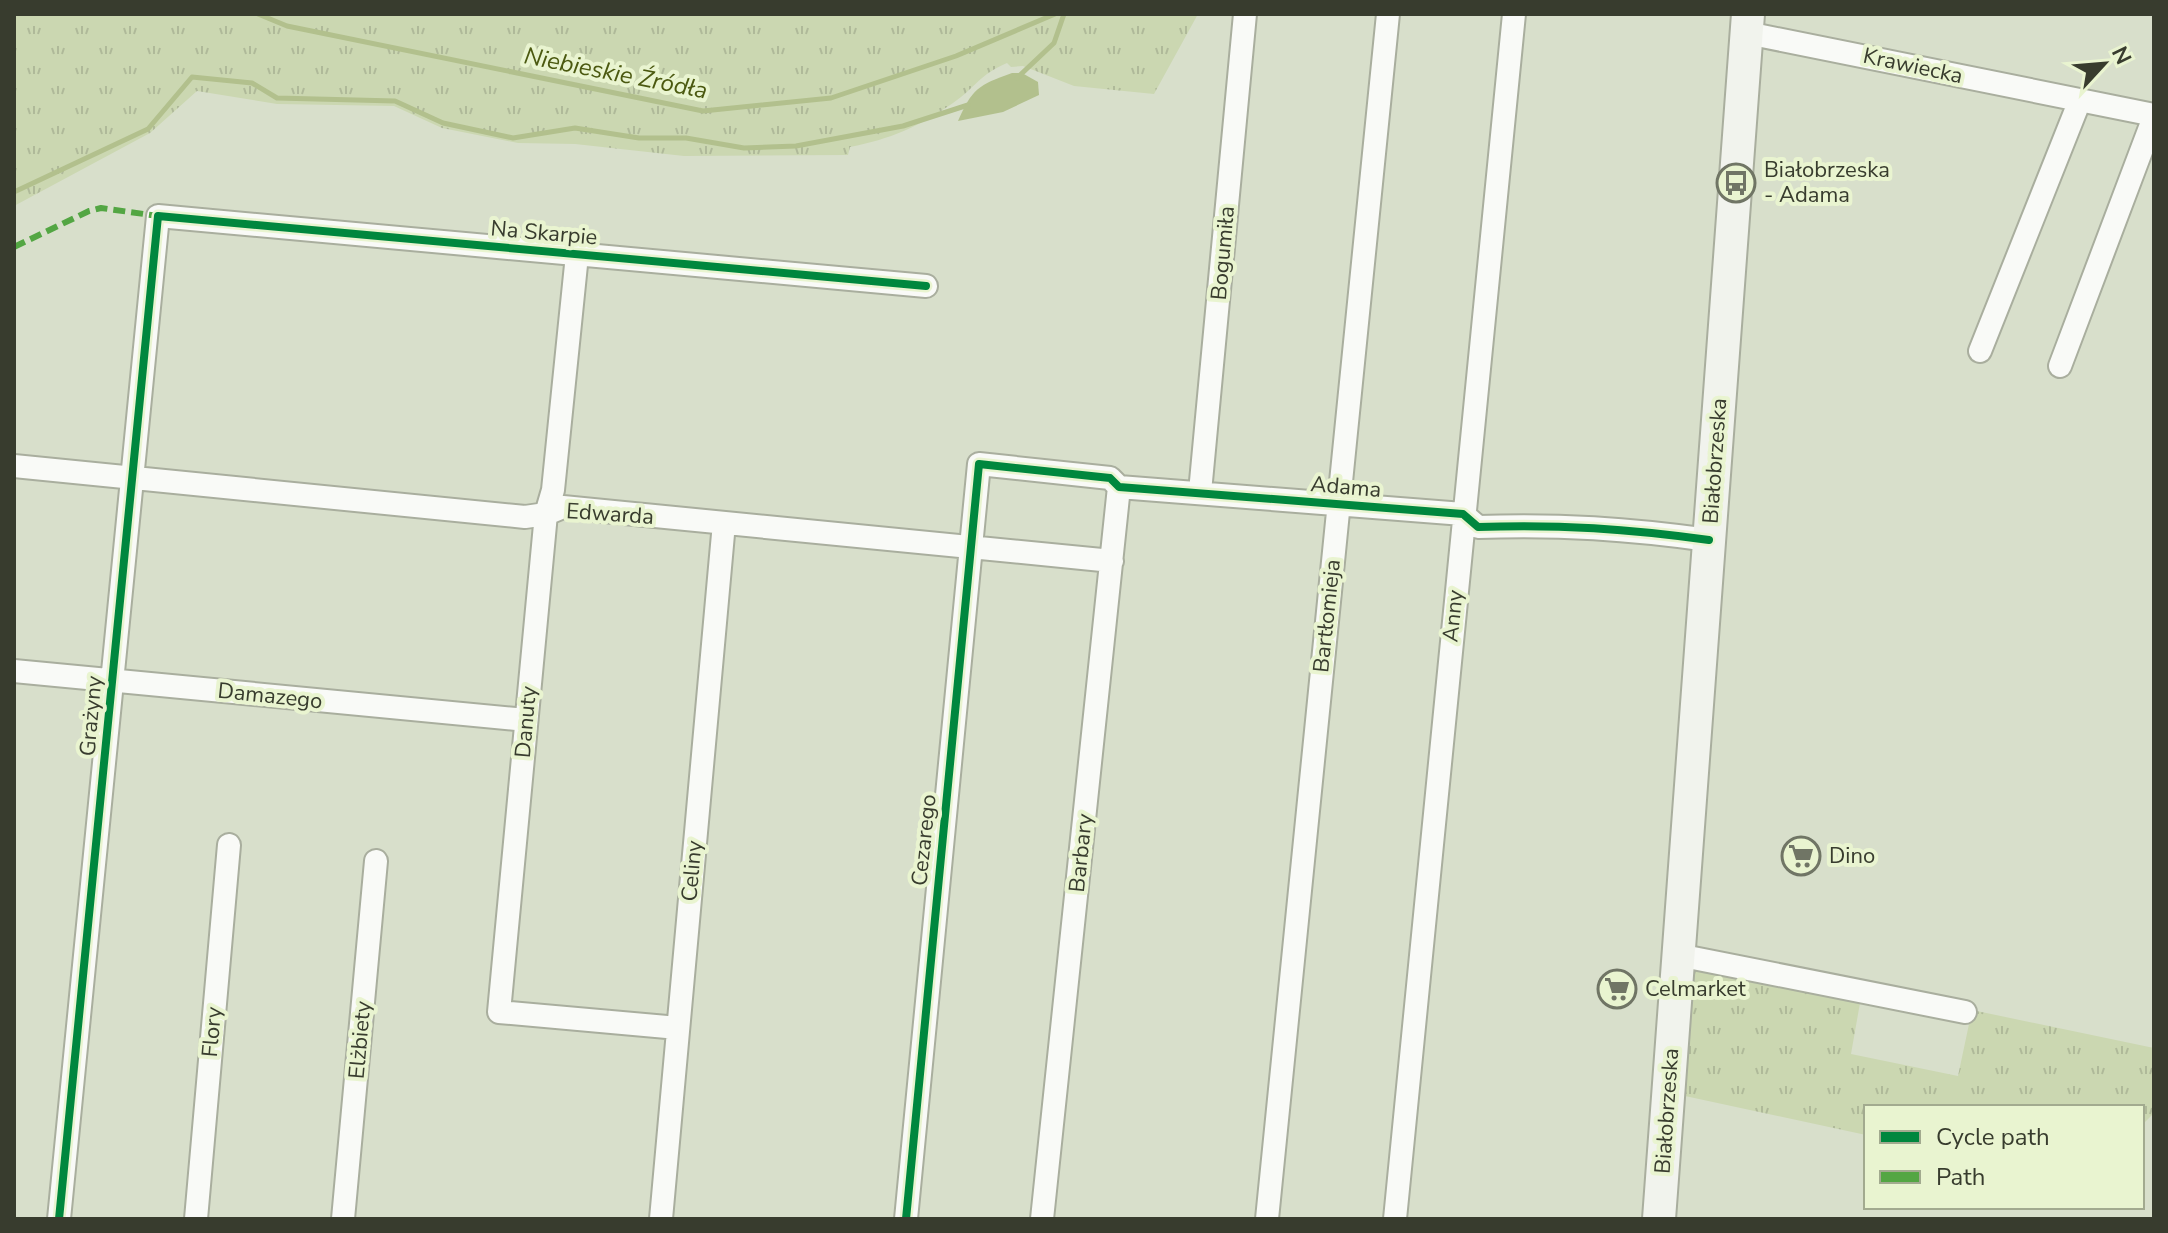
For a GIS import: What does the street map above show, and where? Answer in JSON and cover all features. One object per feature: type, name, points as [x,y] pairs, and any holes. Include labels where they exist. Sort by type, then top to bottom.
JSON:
[{"type":"main road","name":"Białobrzeska","points":[[1659,1219],[1747,24]]},
{"type":"street","name":"Bogumiła","points":[[1200,492],[1245,14]]},
{"type":"street","name":"Bartłomieja","points":[[1267,1219],[1388,14]]},
{"type":"street","name":"Anny","points":[[1395,1219],[1514,14]]},
{"type":"street","name":"Krawiecka","points":[[1747,24],[2154,116],[2060,366]]},
{"type":"street","points":[[1980,351],[2080,100]]},
{"type":"street","name":"Na Skarpie","points":[[158,216],[926,286]]},
{"type":"street","name":"Grażyny","points":[[59,1219],[158,216]]},
{"type":"street","name":"Danuty","points":[[577,255],[553,490],[546,514],[499,1012],[678,1028]]},
{"type":"street","name":"Adama","points":[[979,464],[1110,478],[1119,487],[1463,514],[1478,527],[1591,526],[1709,540]]},
{"type":"street","name":"Cezarego","points":[[906,1219],[979,464]]},
{"type":"street","name":"Edwarda","points":[[14,466],[525,517],[546,514],[563,507],[1112,561]]},
{"type":"street","name":"Barbary","points":[[1042,1219],[1119,487]]},
{"type":"street","name":"Celiny","points":[[661,1219],[724,523]]},
{"type":"street","name":"Damazego","points":[[14,671],[526,720]]},
{"type":"street","name":"Flory","points":[[196,1219],[229,845]]},
{"type":"street","name":"Elżbiety","points":[[343,1219],[376,861]]},
{"type":"street","points":[[1678,955],[1965,1012]]},
{"type":"green space","points":[[14,14],[1198,14],[1154,94],[1074,86],[1023,66],[1011,67],[1007,63],[990,72],[961,97],[928,119],[891,136],[850,147],[848,155],[684,156],[575,144],[518,143],[442,128],[394,106],[277,104],[197,91],[150,133],[14,206]]},
{"type":"green space","points":[[1695,963],[1847,995],[1860,1003],[1851,1054],[1958,1076],[1972,1010],[2154,1048],[2154,1113],[2144,1123],[2144,1105],[1864,1105],[1864,1135],[1685,1096]]},
{"type":"shaded area","points":[[1012,73],[1022,73],[1038,82],[1039,95],[1003,112],[958,121],[972,95],[991,81]]},
{"type":"waterway","name":"Niebieskie Źródła","points":[[258,14],[287,26],[703,111],[831,98],[956,56],[1055,14]]},
{"type":"waterway","points":[[1017,78],[1054,43],[1064,14]]},
{"type":"waterway","points":[[14,192],[148,129],[192,77],[252,83],[277,98],[395,101],[443,123],[513,138],[575,128],[639,138],[686,138],[744,148],[796,146],[903,126],[968,105]]},
{"type":"marked path","points":[[14,247],[101,208],[158,216]]},
{"type":"cycle path","points":[[59,1219],[158,216],[926,286]]},
{"type":"cycle path","points":[[906,1219],[979,464],[1110,478],[1119,487],[1463,514],[1478,527],[1594,528],[1709,540]]},
{"type":"place","name":"Białobrzeska - Adama","points":[[1736,183]]},
{"type":"place","name":"Dino","points":[[1801,856]]},
{"type":"place","name":"Celmarket","points":[[1617,989]]}]
